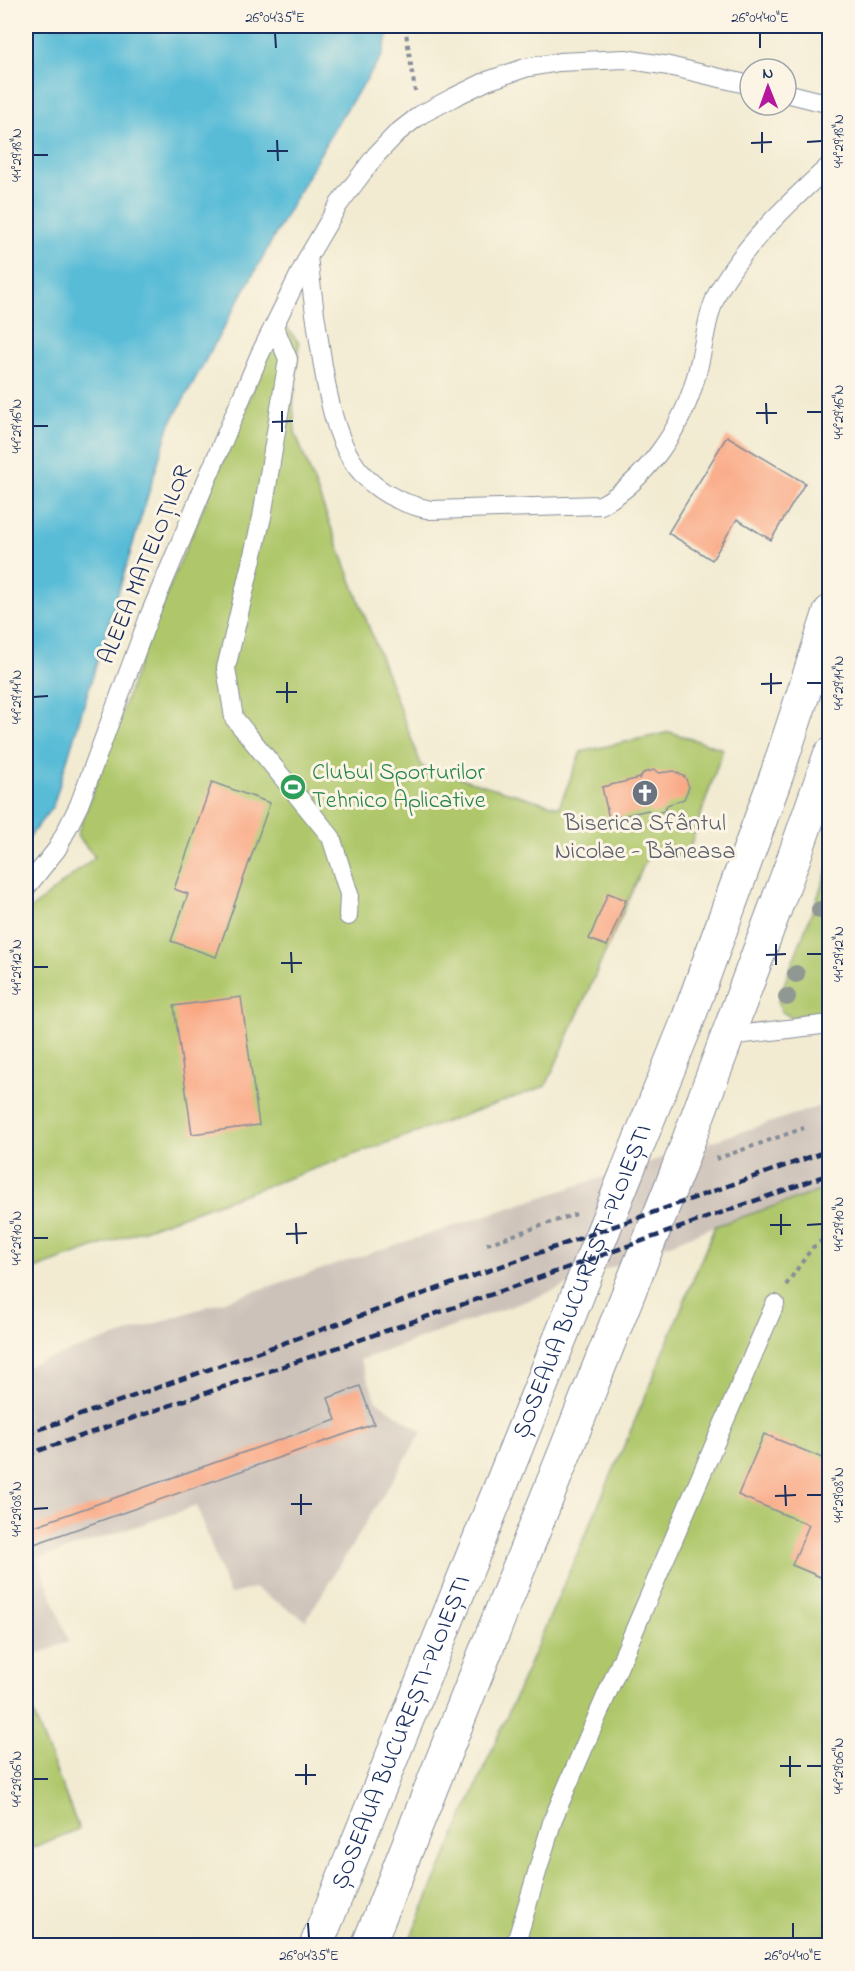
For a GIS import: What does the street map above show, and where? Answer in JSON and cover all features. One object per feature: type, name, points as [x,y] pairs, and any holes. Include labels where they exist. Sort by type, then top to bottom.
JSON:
[{"type":"main road","name":"ȘOSEAUA BUCUREȘTI-PLOIEȘTI","points":[[316,1946],[686,1025],[777,774],[830,612]]},
{"type":"main road","name":"ȘOSEAUA BUCUREȘTI-PLOIEȘTI","points":[[368,1946],[676,1174],[830,755]]},
{"type":"lane","name":"ALEEA MATELOȚILOR","points":[[26,888],[57,849],[79,805],[150,614],[260,354],[308,257],[355,182],[396,133],[420,115],[487,81],[525,68],[559,62],[625,59],[669,66],[738,82]]},
{"type":"lane","points":[[798,96],[830,104]]},
{"type":"lane","points":[[308,257],[315,324],[332,418],[350,458],[384,493],[406,506],[431,510],[602,504],[620,494],[641,472],[684,412],[695,381],[710,316],[718,293],[731,272],[750,247],[830,165]]},
{"type":"lane","points":[[274,326],[288,359],[262,517],[226,668],[234,717],[331,837],[349,894],[348,916]]},
{"type":"lane","points":[[728,1036],[830,1024]]},
{"type":"lane","points":[[515,1946],[553,1819],[775,1304]]},
{"type":"path","points":[[405,26],[406,46],[420,115]]},
{"type":"path","points":[[676,1174],[804,1128]]},
{"type":"path","points":[[487,1244],[581,1212]]},
{"type":"path","points":[[775,1304],[812,1248],[830,1234]]},
{"type":"shaded area","points":[[829,1103],[829,1188],[715,1226],[540,1296],[360,1360],[377,1401],[422,1432],[306,1620],[254,1588],[229,1595],[197,1506],[38,1559],[69,1642],[26,1658],[26,1366]]},
{"type":"green space","name":"Clubul Sporturilor Tehnico Aplicative","points":[[282,322],[299,343],[293,404],[295,432],[422,767],[559,807],[581,752],[670,732],[723,749],[686,859],[651,849],[546,1086],[26,1272],[26,913],[95,857],[77,835],[152,628]]},
{"type":"green space","points":[[829,867],[829,1013],[790,1017],[781,1011],[778,1000]]},
{"type":"green space","points":[[829,1188],[829,1945],[407,1946],[643,1402],[715,1226]]},
{"type":"green space","points":[[26,1695],[79,1829],[26,1850]]},
{"type":"water","points":[[26,26],[390,26],[382,56],[336,125],[169,426],[53,806],[26,841]]},
{"type":"building","points":[[727,436],[805,483],[771,540],[737,519],[712,560],[668,533]]},
{"type":"building","name":"Biserica Sfântul Nicolae - Băneasa","points":[[654,770],[659,773],[674,771],[685,777],[689,787],[684,799],[667,805],[664,811],[653,814],[648,810],[609,819],[602,787],[640,778],[643,773]]},
{"type":"building","points":[[212,782],[270,803],[216,957],[171,941],[188,894],[174,889]]},
{"type":"building","points":[[608,893],[626,900],[607,946],[589,939]]},
{"type":"building","points":[[241,997],[259,1125],[192,1134],[174,1006]]},
{"type":"building","points":[[360,1386],[374,1424],[26,1547],[26,1529],[336,1420],[328,1398]]},
{"type":"building","points":[[764,1434],[830,1461],[830,1581],[792,1565],[809,1525],[738,1495]]},
{"type":"railway","points":[[26,1434],[830,1150]]},
{"type":"railway","points":[[26,1455],[510,1288],[830,1174]]},
{"type":"place","name":"Clubul Sporturilor Tehnico Aplicative","points":[[293,787]]},
{"type":"place","name":"Biserica Sfântul Nicolae - Băneasa","points":[[645,793]]}]
